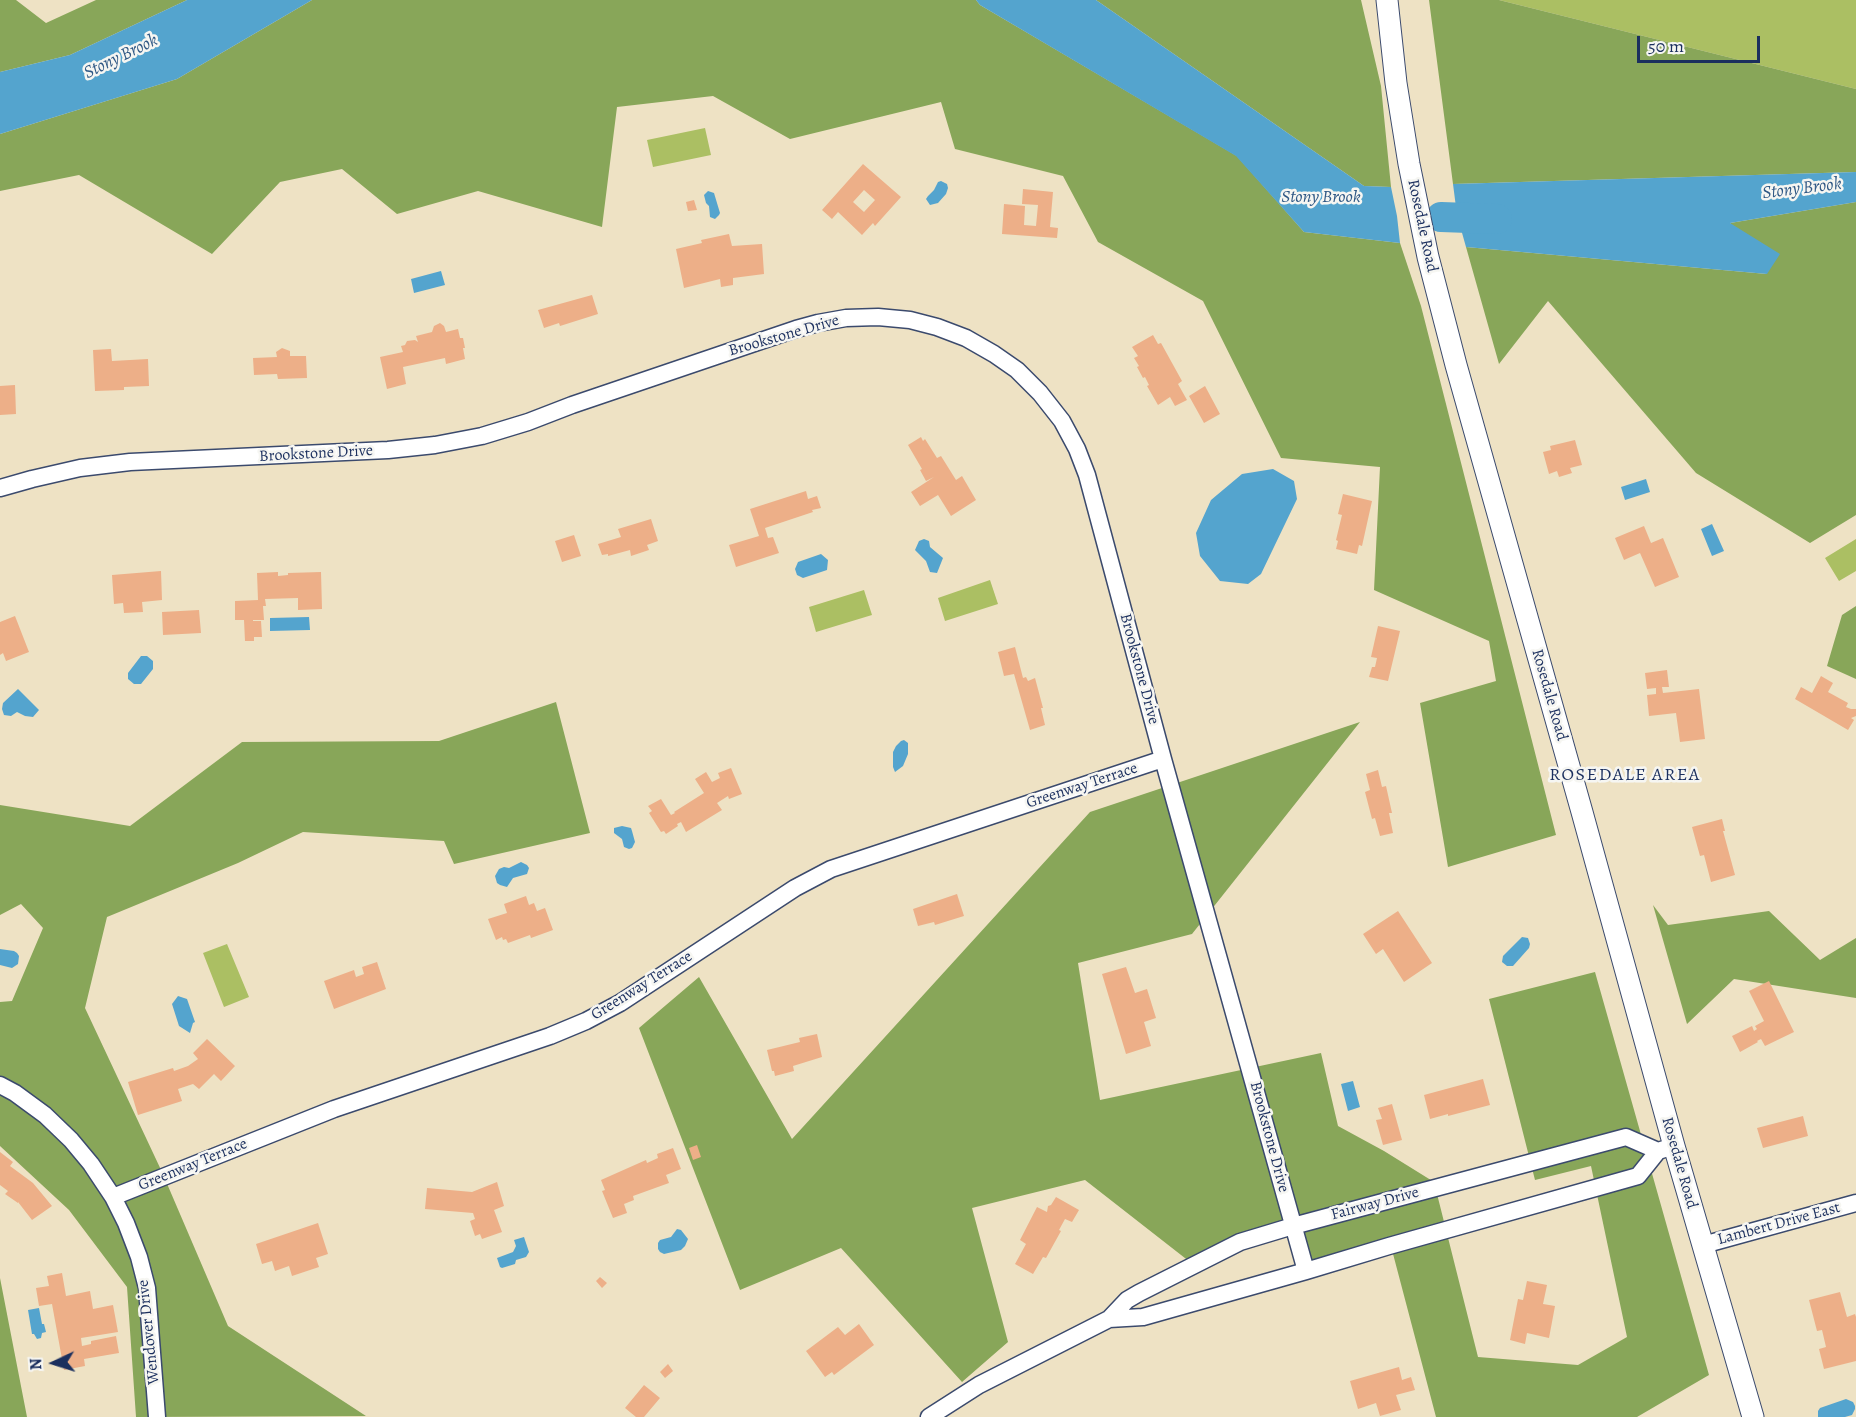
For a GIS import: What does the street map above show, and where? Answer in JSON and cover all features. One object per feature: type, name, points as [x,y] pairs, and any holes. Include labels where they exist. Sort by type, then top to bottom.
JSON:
[{"type":"street","name":"Rosedale Road","points":[[1387,0],[1396,83],[1409,164],[1428,257],[1457,372],[1579,801],[1666,1148],[1703,1245],[1753,1417]]},
{"type":"street","name":"Brookstone Drive","points":[[0,488],[32,478],[80,468],[130,462],[388,450],[435,445],[482,436],[818,323],[846,318],[878,317],[909,320],[966,338],[994,354],[1017,370],[1040,393],[1062,421],[1077,449],[1087,475],[1163,759],[1306,1271]]},
{"type":"street","name":"Greenway Terrace","points":[[113,1197],[334,1109],[550,1036],[586,1021],[620,1003],[761,908],[831,869],[1163,759]]},
{"type":"street","name":"Wendover Drive","points":[[0,1085],[45,1115],[71,1140],[91,1164],[113,1197],[126,1223],[136,1248],[147,1288],[157,1417]]},
{"type":"street","name":"Fairway Drive","points":[[928,1417],[979,1385],[1109,1319],[1127,1300],[1240,1242],[1626,1137],[1666,1148],[1638,1176],[1143,1317],[1109,1319]]},
{"type":"street","name":"Lambert Drive East","points":[[1703,1245],[1856,1203]]},
{"type":"green space","points":[[0,0],[16,0],[46,23],[96,0],[187,0],[70,55],[0,72]]},
{"type":"green space","points":[[312,0],[976,0],[980,5],[1237,156],[1304,232],[1400,243],[1421,306],[1556,835],[1448,867],[1420,703],[1496,681],[1489,641],[1374,590],[1380,467],[1281,458],[1203,301],[1098,242],[1063,176],[955,149],[941,102],[790,139],[713,96],[617,107],[602,227],[478,191],[397,214],[342,169],[280,182],[212,254],[79,175],[0,191],[0,134],[177,79]]},
{"type":"green space","points":[[1096,0],[1361,0],[1381,86],[1391,187],[1364,186]]},
{"type":"green space","points":[[1429,0],[1499,0],[1856,89],[1856,172],[1453,184]]},
{"type":"green space","points":[[1499,0],[1856,0],[1856,89]]},
{"type":"green space","points":[[705,128],[711,155],[653,167],[647,140]]},
{"type":"green space","points":[[1856,202],[1856,515],[1810,543],[1696,473],[1548,301],[1499,364],[1466,247],[1767,274],[1730,223]]},
{"type":"green space","points":[[1856,539],[1856,571],[1839,581],[1825,558]]},
{"type":"green space","points":[[990,580],[998,604],[945,621],[938,598]]},
{"type":"green space","points":[[864,590],[872,615],[816,632],[809,607]]},
{"type":"green space","points":[[1856,606],[1856,679],[1827,666],[1842,615]]},
{"type":"green space","points":[[556,702],[590,833],[454,864],[444,841],[303,832],[238,863],[107,917],[85,1008],[162,1172],[228,1326],[366,1416],[136,1417],[127,1287],[69,1210],[0,1146],[0,1002],[12,1001],[43,928],[21,904],[0,915],[0,805],[130,826],[242,742],[439,741]]},
{"type":"green space","points":[[1360,722],[1192,934],[1078,963],[1100,1100],[1321,1053],[1338,1126],[1434,1182],[1478,1357],[1578,1365],[1627,1337],[1591,1166],[1535,1180],[1489,999],[1595,972],[1709,1375],[1637,1417],[1436,1417],[1392,1250],[1300,1272],[1287,1223],[1190,1262],[1085,1180],[972,1208],[1008,1342],[962,1382],[841,1248],[740,1290],[639,1028],[699,977],[792,1139],[1090,812]]},
{"type":"green space","points":[[1653,905],[1668,925],[1769,911],[1820,960],[1856,938],[1856,998],[1734,979],[1687,1024]]},
{"type":"green space","points":[[227,944],[249,997],[224,1007],[203,953]]},
{"type":"green space","points":[[0,1278],[27,1417],[0,1417]]},
{"type":"water","name":"Stony Brook","points":[[187,0],[312,0],[177,79],[0,134],[0,72],[70,55]]},
{"type":"water","name":"Stony Brook","points":[[976,0],[1096,0],[1364,186],[1391,187],[1400,243],[1304,232],[1236,156],[980,5]]},
{"type":"water","points":[[1856,172],[1856,202],[1730,223],[1780,254],[1767,274],[1466,247],[1457,215],[1453,184]]},
{"type":"water","points":[[941,181],[947,184],[946,194],[938,203],[930,205],[926,199]]},
{"type":"water","points":[[708,191],[714,193],[720,213],[715,219],[710,217],[709,206],[704,195]]},
{"type":"water","points":[[441,271],[445,285],[414,293],[411,279]]},
{"type":"water","points":[[1273,469],[1294,481],[1297,499],[1261,574],[1248,584],[1220,581],[1200,556],[1196,533],[1211,500],[1242,474]]},
{"type":"water","points":[[1646,479],[1650,492],[1625,500],[1621,487]]},
{"type":"water","points":[[1712,524],[1724,551],[1712,556],[1701,529]]},
{"type":"water","points":[[924,539],[929,541],[930,547],[943,558],[937,573],[930,572],[926,561],[915,550],[919,541]]},
{"type":"water","points":[[821,554],[828,560],[827,570],[803,578],[797,575],[795,569],[798,562]]},
{"type":"water","points":[[309,617],[310,630],[270,631],[270,618]]},
{"type":"water","points":[[141,656],[147,656],[153,661],[153,669],[141,684],[134,684],[128,679],[128,673]]},
{"type":"water","points":[[18,689],[39,710],[33,717],[17,712],[11,716],[4,715],[3,703]]},
{"type":"water","points":[[904,740],[908,743],[908,754],[903,766],[895,772],[893,752],[896,746]]},
{"type":"water","points":[[622,826],[631,828],[635,842],[632,848],[624,847],[622,839],[614,833],[614,828]]},
{"type":"water","points":[[521,862],[529,868],[527,874],[513,878],[507,887],[497,883],[495,876],[499,869],[509,868]]},
{"type":"water","points":[[1522,937],[1528,938],[1529,948],[1513,966],[1507,966],[1502,962],[1503,956]]},
{"type":"water","points":[[0,949],[17,953],[18,964],[12,968],[0,965]]},
{"type":"water","points":[[178,996],[187,999],[195,1022],[190,1033],[179,1026],[172,1004]]},
{"type":"water","points":[[1353,1081],[1360,1107],[1348,1111],[1341,1084]]},
{"type":"water","points":[[677,1229],[681,1230],[688,1239],[685,1246],[681,1250],[664,1254],[660,1252],[658,1243],[660,1240],[671,1237]]},
{"type":"water","points":[[524,1237],[529,1252],[526,1257],[516,1260],[515,1264],[500,1267],[497,1258],[513,1252],[516,1246],[514,1240]]},
{"type":"water","points":[[39,1308],[46,1332],[37,1339],[32,1334],[28,1310]]},
{"type":"water","points":[[1846,1399],[1853,1402],[1855,1406],[1852,1415],[1818,1417],[1820,1408]]},
{"type":"building","points":[[863,164],[901,197],[875,226],[873,223],[862,235],[838,212],[832,219],[822,210]],"holes":[[[864,190],[875,200],[864,212],[853,202]]]},
{"type":"building","points":[[1023,189],[1053,192],[1050,227],[1058,228],[1057,238],[1002,234],[1004,204],[1025,206],[1024,225],[1036,226],[1038,205],[1022,204]]},
{"type":"building","points":[[694,200],[697,210],[688,211],[686,202]]},
{"type":"building","points":[[729,234],[732,246],[762,244],[764,274],[733,278],[733,285],[721,287],[720,279],[684,288],[676,249],[702,243],[701,240]]},
{"type":"building","points":[[592,295],[598,314],[560,326],[559,323],[544,328],[538,310]]},
{"type":"building","points":[[440,323],[446,332],[458,329],[460,338],[463,338],[465,359],[446,364],[445,358],[403,367],[406,384],[387,389],[380,357],[403,352],[401,346],[407,341],[418,342],[416,336],[432,332],[434,326]]},
{"type":"building","points":[[1153,335],[1158,344],[1161,343],[1182,381],[1178,384],[1187,400],[1175,406],[1170,397],[1158,405],[1134,358],[1138,356],[1132,347]]},
{"type":"building","points":[[282,348],[290,351],[290,356],[306,356],[307,378],[278,379],[277,374],[254,375],[253,358],[277,357],[276,352]]},
{"type":"building","points":[[111,349],[112,361],[148,359],[149,386],[95,391],[93,350]]},
{"type":"building","points":[[15,385],[16,414],[0,415],[0,386]]},
{"type":"building","points":[[1205,386],[1220,414],[1204,423],[1189,396]]},
{"type":"building","points":[[921,437],[923,441],[925,439],[937,458],[941,456],[956,480],[962,476],[976,500],[951,516],[938,495],[920,506],[911,492],[934,477],[926,481],[908,445]]},
{"type":"building","points":[[1575,440],[1582,465],[1570,468],[1572,473],[1559,477],[1557,471],[1549,474],[1543,452],[1551,450],[1550,446]]},
{"type":"building","points":[[806,491],[808,499],[817,496],[821,508],[765,528],[768,538],[773,537],[779,553],[736,567],[729,545],[759,536],[750,509]]},
{"type":"building","points":[[1343,494],[1372,501],[1362,546],[1359,545],[1357,554],[1336,549],[1342,515],[1338,514]]},
{"type":"building","points":[[651,519],[658,541],[647,545],[649,550],[631,556],[630,550],[608,556],[608,554],[602,555],[598,544],[621,537],[618,529]]},
{"type":"building","points":[[1644,526],[1651,543],[1663,538],[1679,577],[1655,587],[1640,553],[1624,560],[1615,538]]},
{"type":"building","points":[[574,535],[581,556],[562,562],[555,541]]},
{"type":"building","points":[[161,571],[162,600],[142,602],[143,612],[124,613],[123,603],[114,604],[112,575]]},
{"type":"building","points":[[278,572],[278,576],[288,575],[288,573],[321,572],[322,609],[298,610],[298,598],[265,599],[264,620],[253,620],[261,621],[262,637],[254,637],[254,641],[245,641],[244,620],[235,620],[235,601],[258,600],[257,573]]},
{"type":"building","points":[[199,610],[201,633],[163,635],[162,612]]},
{"type":"building","points":[[15,616],[29,652],[6,661],[3,653],[0,655],[0,622]]},
{"type":"building","points":[[1378,626],[1400,631],[1388,681],[1369,677],[1377,658],[1371,657]]},
{"type":"building","points":[[1015,647],[1023,678],[1026,677],[1028,681],[1035,678],[1043,708],[1041,708],[1045,725],[1030,730],[1014,674],[1004,676],[998,652]]},
{"type":"building","points":[[1667,670],[1669,687],[1662,687],[1663,693],[1699,689],[1705,739],[1680,742],[1676,713],[1649,716],[1647,695],[1656,694],[1656,688],[1647,689],[1645,673]]},
{"type":"building","points":[[1821,676],[1833,683],[1828,692],[1848,703],[1846,707],[1856,709],[1856,716],[1851,718],[1854,720],[1848,730],[1795,699],[1801,687],[1812,693]]},
{"type":"building","points":[[731,768],[742,794],[729,799],[728,796],[717,803],[722,810],[686,832],[681,822],[666,834],[664,831],[661,832],[649,813],[652,811],[648,806],[661,799],[671,815],[704,793],[695,779],[706,772],[712,782],[720,778],[718,773]]},
{"type":"building","points":[[1378,770],[1382,787],[1386,786],[1392,813],[1389,813],[1393,833],[1380,836],[1375,818],[1372,819],[1365,792],[1370,790],[1366,774]]},
{"type":"building","points":[[1722,819],[1735,875],[1711,882],[1704,855],[1700,856],[1692,827]]},
{"type":"building","points":[[957,894],[964,916],[935,925],[934,922],[918,926],[913,909]]},
{"type":"building","points":[[526,896],[529,905],[534,903],[537,911],[545,908],[553,930],[508,943],[502,937],[496,940],[488,919],[507,913],[504,904]]},
{"type":"building","points":[[1398,911],[1432,963],[1404,982],[1383,949],[1376,954],[1363,934]]},
{"type":"building","points":[[377,962],[386,989],[334,1009],[324,981],[354,970],[356,977],[364,974],[362,967]]},
{"type":"building","points":[[1126,967],[1135,993],[1147,989],[1156,1018],[1144,1022],[1151,1046],[1126,1054],[1102,974]]},
{"type":"building","points":[[1769,981],[1794,1032],[1765,1046],[1761,1039],[1740,1052],[1732,1036],[1752,1026],[1754,1031],[1757,1029],[1755,1026],[1764,1021],[1749,991]]},
{"type":"building","points":[[817,1034],[822,1057],[793,1066],[794,1071],[775,1076],[767,1050],[800,1042],[799,1038]]},
{"type":"building","points":[[207,1039],[235,1066],[221,1081],[214,1074],[199,1089],[193,1084],[178,1089],[182,1101],[138,1115],[128,1082],[173,1068],[174,1071],[188,1066],[198,1059],[193,1053]]},
{"type":"building","points":[[1483,1079],[1490,1105],[1430,1119],[1424,1095]]},
{"type":"building","points":[[1392,1104],[1402,1140],[1383,1145],[1376,1120],[1382,1119],[1378,1108]]},
{"type":"building","points":[[1803,1116],[1808,1136],[1763,1148],[1757,1128]]},
{"type":"building","points":[[697,1145],[701,1157],[693,1160],[689,1148]]},
{"type":"building","points":[[673,1148],[681,1169],[666,1175],[669,1183],[633,1196],[634,1200],[624,1204],[627,1213],[613,1218],[602,1191],[605,1190],[601,1180],[646,1160],[647,1163],[658,1158],[657,1154]]},
{"type":"building","points":[[0,1152],[13,1162],[10,1166],[33,1183],[52,1206],[32,1220],[18,1202],[5,1194],[8,1191],[0,1185]]},
{"type":"building","points":[[497,1182],[504,1206],[494,1210],[502,1232],[482,1239],[480,1234],[475,1236],[470,1221],[475,1219],[473,1213],[425,1209],[427,1188],[472,1192]]},
{"type":"building","points":[[1056,1197],[1079,1210],[1072,1222],[1065,1219],[1046,1258],[1043,1257],[1033,1274],[1015,1264],[1026,1244],[1020,1240],[1037,1207],[1047,1212],[1048,1206]]},
{"type":"building","points":[[318,1223],[328,1254],[316,1258],[319,1267],[292,1276],[289,1266],[275,1271],[272,1261],[262,1264],[256,1244]]},
{"type":"building","points":[[62,1273],[66,1296],[90,1291],[93,1309],[113,1305],[118,1332],[81,1338],[82,1346],[91,1344],[91,1341],[116,1336],[119,1353],[84,1359],[85,1366],[64,1370],[52,1304],[39,1306],[36,1288],[49,1286],[47,1276]]},
{"type":"building","points":[[600,1277],[607,1283],[602,1288],[596,1281]]},
{"type":"building","points":[[1527,1281],[1547,1285],[1543,1304],[1555,1306],[1549,1338],[1527,1333],[1525,1344],[1510,1340],[1518,1299],[1523,1300]]},
{"type":"building","points":[[1840,1292],[1847,1317],[1855,1314],[1856,1317],[1856,1361],[1824,1369],[1819,1349],[1826,1347],[1822,1330],[1817,1331],[1809,1300]]},
{"type":"building","points":[[859,1324],[874,1345],[834,1375],[832,1372],[825,1377],[806,1351],[838,1327],[845,1335]]},
{"type":"building","points":[[668,1364],[673,1371],[665,1378],[660,1372]]},
{"type":"building","points":[[1399,1367],[1402,1380],[1411,1377],[1415,1390],[1396,1395],[1401,1410],[1380,1416],[1376,1403],[1358,1409],[1350,1381]]},
{"type":"building","points":[[644,1385],[660,1398],[644,1417],[636,1417],[625,1408]]},
{"type":"waterway","name":"Stony Brook","points":[[1441,217],[1497,219]]},
{"type":"district","name":"ROSEDALE AREA","points":[[1625,776]]}]
